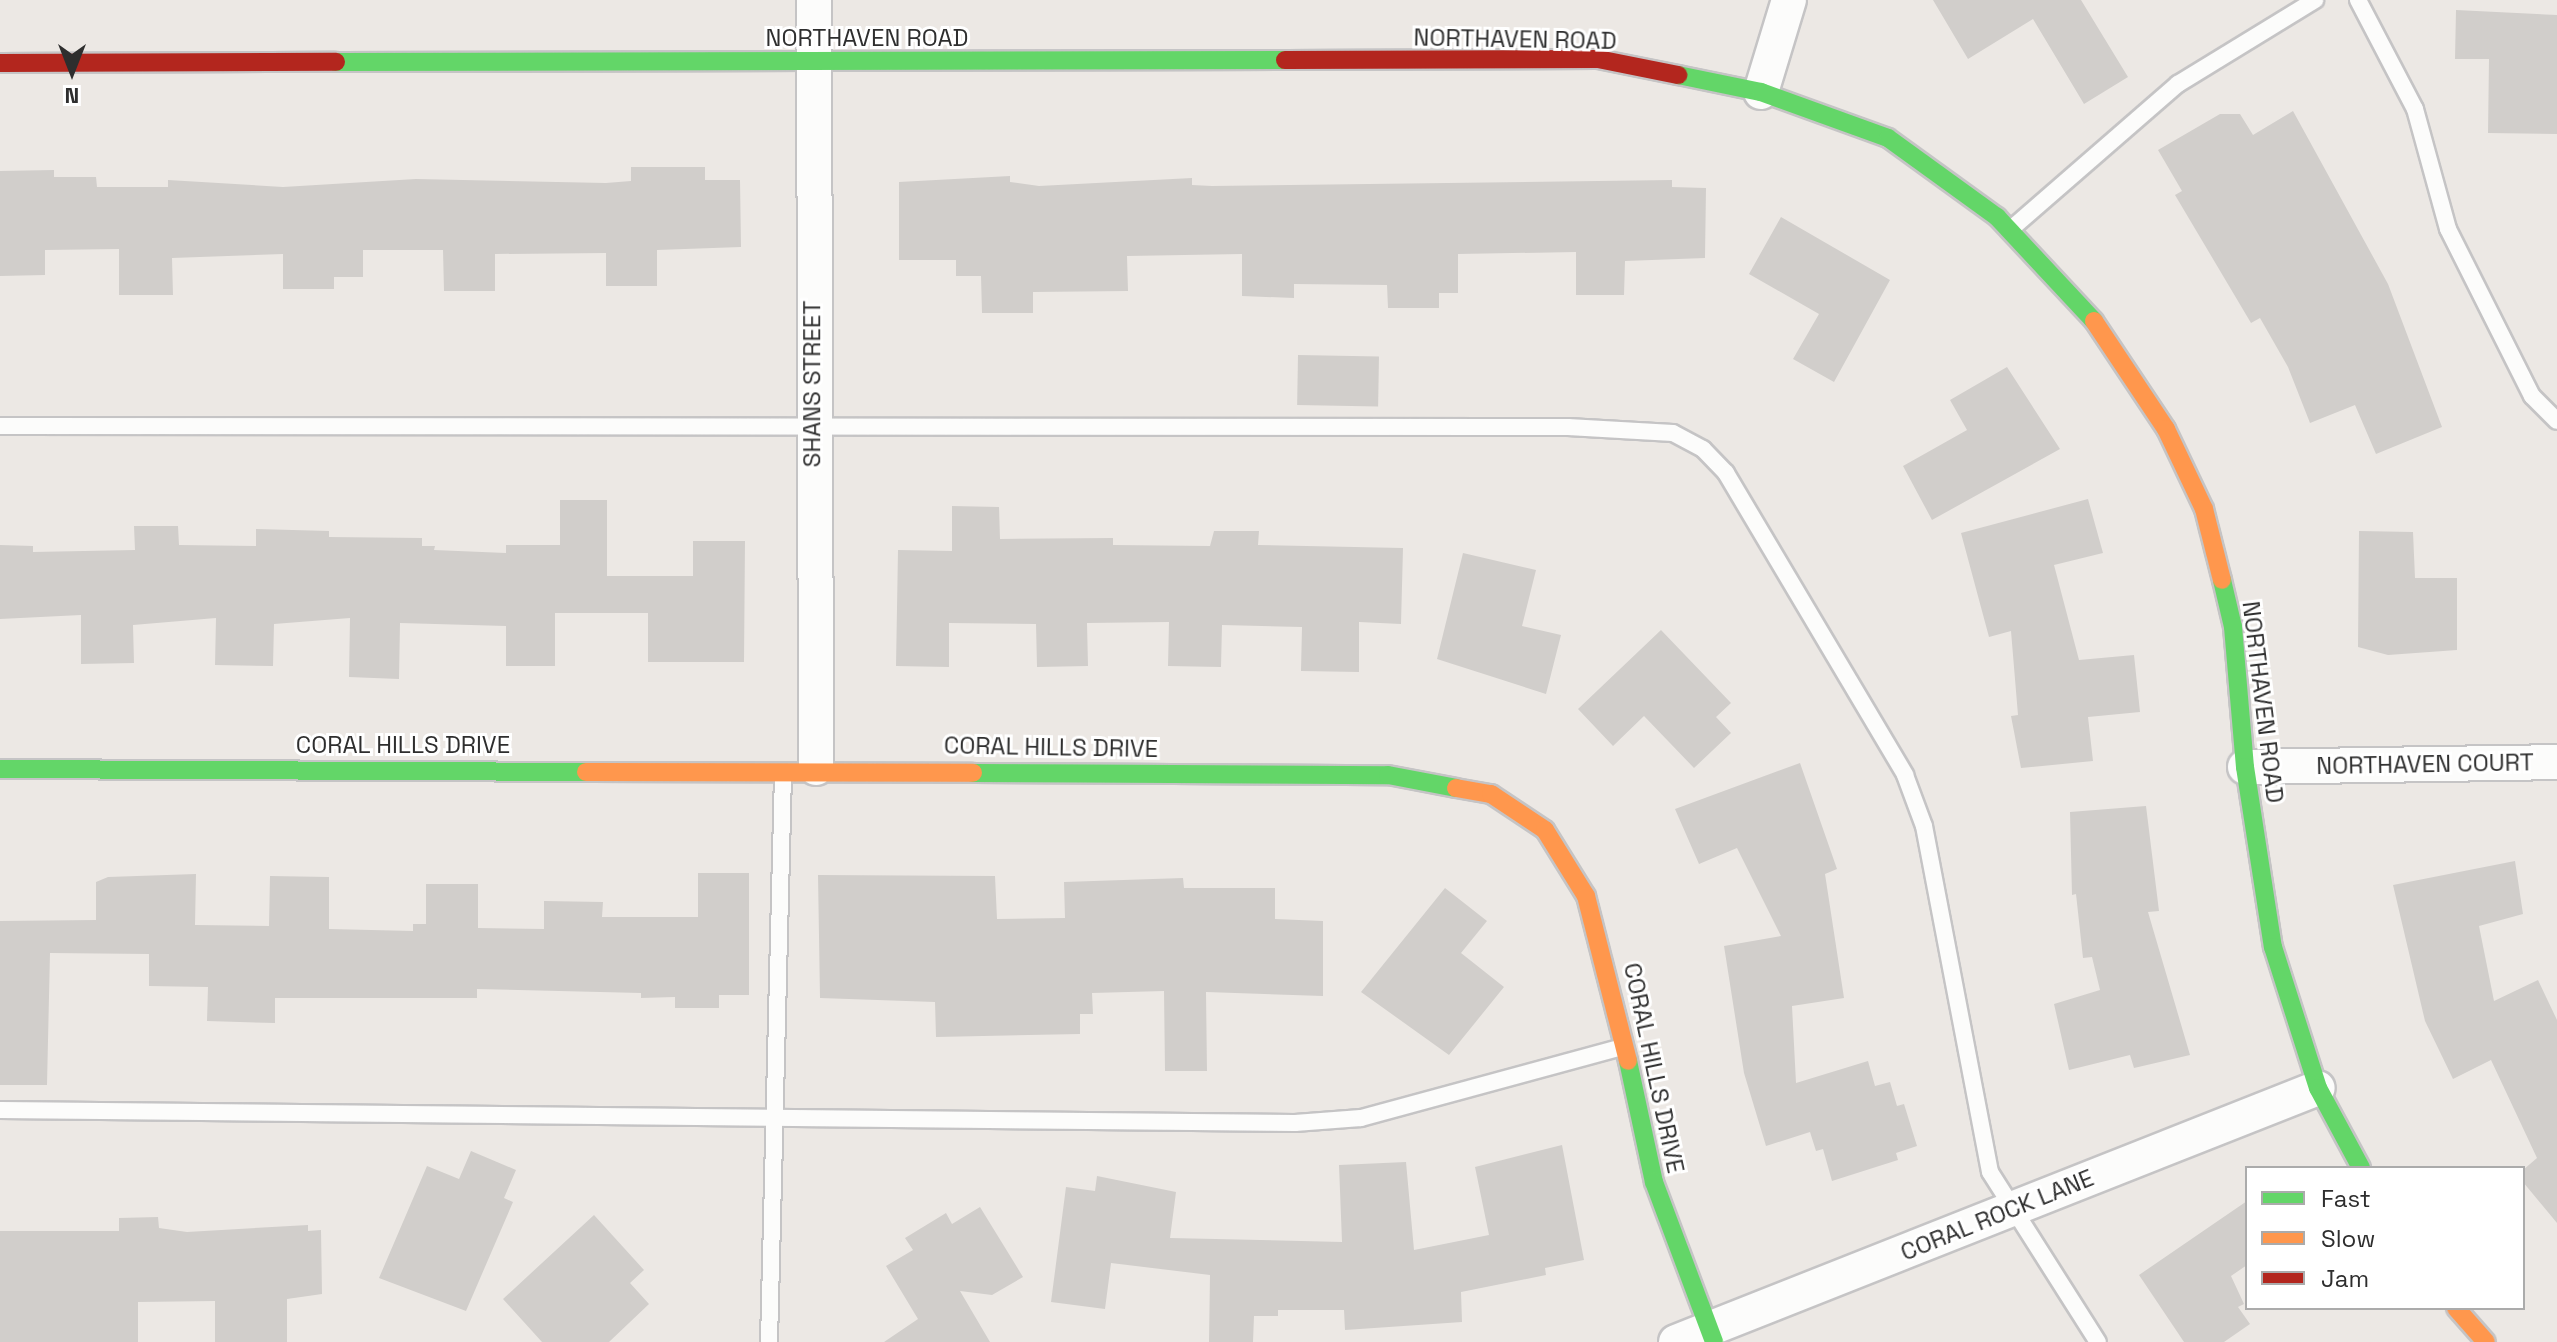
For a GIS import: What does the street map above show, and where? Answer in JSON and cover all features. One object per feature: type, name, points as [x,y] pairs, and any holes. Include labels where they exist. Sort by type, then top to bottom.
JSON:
[{"type":"street","name":"SHANS STREET","points":[[799,768],[810,429],[814,0]]},
{"type":"street","points":[[1761,92],[1789,0]]},
{"type":"street","name":"NORTHAVEN ROAD","points":[[0,63],[1598,59],[1761,92],[1888,138],[2010,230],[2103,331],[2166,429],[2204,509],[2233,627],[2245,767],[2273,947],[2318,1088],[2360,1166]]},
{"type":"street","name":"NORTHAVEN COURT","points":[[2245,767],[2557,762]]},
{"type":"street","name":"CORAL HILLS DRIVE","points":[[0,769],[799,768],[1388,775],[1491,794],[1545,830],[1586,896],[1607,963],[1622,1047],[1654,1182],[1711,1336]]},
{"type":"street","name":"CORAL ROCK LANE","points":[[1676,1342],[1711,1336],[2012,1209],[2318,1088]]},
{"type":"street","points":[[2458,1310],[2486,1342]]},
{"type":"lane","points":[[2010,230],[2178,84],[2315,0]]},
{"type":"lane","points":[[2358,0],[2415,109],[2448,229],[2532,396],[2557,421]]},
{"type":"lane","points":[[0,426],[810,429],[1568,427],[1673,433],[1703,449],[1752,512],[1914,795],[1990,1172],[2098,1342]]},
{"type":"lane","points":[[769,1342],[775,1114],[799,768]]},
{"type":"lane","points":[[0,1110],[775,1114],[1295,1123],[1361,1118],[1622,1047]]},
{"type":"building","points":[[1933,0],[2081,0],[2128,77],[2084,104],[2033,19],[1968,59]]},
{"type":"building","points":[[2456,10],[2557,15],[2557,134],[2488,133],[2489,59],[2455,59]]},
{"type":"building","points":[[2293,111],[2388,284],[2442,427],[2376,454],[2355,405],[2310,423],[2288,367],[2260,318],[2251,323],[2175,195],[2182,191],[2158,150],[2220,114],[2240,114],[2253,135]]},
{"type":"building","points":[[631,167],[705,167],[705,180],[740,180],[741,247],[657,250],[657,286],[606,286],[606,253],[495,254],[495,291],[444,291],[443,250],[363,250],[363,277],[334,277],[334,289],[283,289],[283,254],[172,258],[173,295],[119,295],[119,249],[45,250],[45,275],[0,276],[0,171],[54,170],[54,177],[96,177],[97,187],[168,187],[168,180],[283,187],[416,179],[606,183],[631,181]]},
{"type":"building","points":[[1010,176],[1010,182],[1039,186],[1192,178],[1192,185],[1212,186],[1672,180],[1672,187],[1706,188],[1705,258],[1625,261],[1624,295],[1576,295],[1576,252],[1458,254],[1458,293],[1439,293],[1439,308],[1388,308],[1387,285],[1294,284],[1294,298],[1242,296],[1242,254],[1127,256],[1128,291],[1033,292],[1033,313],[982,313],[981,276],[956,276],[956,260],[899,260],[899,182]]},
{"type":"building","points":[[1781,217],[1890,280],[1834,382],[1793,359],[1819,314],[1749,274]]},
{"type":"building","points":[[1298,355],[1379,356],[1378,406],[1297,405]]},
{"type":"building","points":[[2007,367],[2060,449],[1932,520],[1903,466],[1967,430],[1950,400]]},
{"type":"building","points":[[2088,499],[2103,553],[2054,565],[2079,660],[2134,655],[2140,712],[2088,717],[2093,761],[2021,768],[2011,716],[2018,715],[2011,631],[1989,637],[1961,533]]},
{"type":"building","points":[[560,500],[607,500],[607,576],[693,576],[693,541],[745,541],[744,662],[648,662],[648,613],[555,613],[555,666],[506,666],[506,626],[400,623],[399,679],[349,677],[350,618],[274,624],[273,666],[215,665],[216,618],[133,625],[134,663],[81,664],[81,615],[0,619],[0,545],[33,546],[33,552],[135,550],[134,526],[178,526],[179,545],[256,546],[256,529],[329,531],[329,537],[422,538],[422,546],[435,546],[434,550],[506,553],[506,545],[560,545]]},
{"type":"building","points":[[952,506],[999,507],[1000,539],[1113,538],[1113,545],[1210,546],[1214,531],[1259,531],[1258,545],[1403,548],[1401,624],[1359,622],[1359,672],[1301,671],[1302,627],[1222,625],[1221,667],[1168,666],[1169,622],[1087,623],[1088,666],[1037,667],[1036,624],[949,623],[949,667],[896,666],[898,550],[952,551]]},
{"type":"building","points":[[2359,531],[2413,532],[2415,578],[2457,578],[2457,650],[2388,655],[2358,647]]},
{"type":"building","points":[[1463,553],[1536,570],[1522,626],[1561,635],[1546,694],[1437,659]]},
{"type":"building","points":[[1661,630],[1731,703],[1716,717],[1731,733],[1694,768],[1644,716],[1613,746],[1578,709]]},
{"type":"building","points":[[1800,763],[1837,869],[1825,874],[1844,998],[1792,1006],[1796,1083],[1868,1061],[1875,1086],[1890,1082],[1897,1106],[1904,1104],[1917,1146],[1896,1153],[1898,1160],[1832,1181],[1823,1149],[1816,1151],[1810,1132],[1766,1146],[1744,1073],[1724,946],[1781,936],[1737,848],[1699,864],[1675,809]]},
{"type":"building","points":[[2146,806],[2159,911],[2148,912],[2190,1055],[2134,1068],[2130,1055],[2069,1070],[2054,1004],[2100,990],[2092,957],[2083,958],[2076,894],[2072,895],[2070,812]]},
{"type":"building","points":[[2515,861],[2523,914],[2479,926],[2494,1001],[2538,980],[2557,1020],[2557,1223],[2525,1184],[2525,1168],[2537,1158],[2491,1060],[2453,1079],[2425,1021],[2393,885]]},
{"type":"building","points":[[698,873],[749,873],[749,995],[719,995],[719,1008],[675,1008],[675,997],[641,998],[641,993],[477,989],[477,998],[275,998],[275,1023],[207,1021],[208,987],[149,986],[149,954],[50,953],[47,1085],[0,1085],[0,921],[96,920],[96,882],[108,877],[196,874],[195,925],[269,926],[270,876],[329,877],[329,929],[413,931],[413,924],[426,924],[426,884],[478,884],[478,928],[544,929],[544,901],[603,902],[602,917],[698,917]]},
{"type":"building","points":[[818,875],[995,876],[997,919],[1065,918],[1064,882],[1183,878],[1184,888],[1275,888],[1275,919],[1323,921],[1323,996],[1206,992],[1207,1071],[1165,1071],[1164,991],[1092,993],[1093,1014],[1080,1014],[1080,1034],[936,1037],[935,1002],[820,998]]},
{"type":"building","points":[[1445,888],[1487,921],[1461,953],[1504,987],[1449,1055],[1361,992]]},
{"type":"building","points":[[1562,1145],[1584,1260],[1545,1268],[1546,1275],[1461,1292],[1462,1322],[1345,1330],[1344,1310],[1278,1310],[1278,1316],[1254,1316],[1253,1342],[1209,1342],[1210,1275],[1111,1263],[1105,1309],[1051,1302],[1066,1187],[1095,1191],[1097,1176],[1176,1192],[1170,1238],[1342,1242],[1339,1165],[1406,1162],[1414,1250],[1489,1235],[1475,1167]]},
{"type":"building","points":[[471,1151],[516,1170],[504,1198],[513,1202],[466,1311],[379,1278],[427,1166],[459,1179]]},
{"type":"building","points":[[2245,1202],[2245,1266],[2231,1276],[2244,1304],[2238,1307],[2250,1324],[2224,1342],[2184,1342],[2139,1275]]},
{"type":"building","points":[[980,1207],[1023,1277],[992,1295],[960,1291],[990,1342],[884,1342],[918,1319],[886,1266],[913,1250],[905,1238],[946,1213],[952,1224]]},
{"type":"building","points":[[594,1215],[644,1270],[630,1283],[649,1304],[609,1342],[542,1342],[503,1299]]},
{"type":"building","points":[[158,1217],[159,1228],[187,1232],[308,1225],[308,1231],[321,1230],[322,1294],[287,1299],[287,1342],[215,1342],[215,1301],[138,1302],[138,1342],[0,1342],[0,1231],[119,1231],[119,1218]]},
{"type":"traffic: fast","points":[[336,62],[1285,60]]},
{"type":"traffic: fast","points":[[1678,75],[1761,92],[1888,138],[1997,217],[2094,321]]},
{"type":"traffic: fast","points":[[2222,580],[2233,627],[2245,767],[2273,947],[2318,1088],[2360,1166]]},
{"type":"traffic: fast","points":[[0,769],[586,772]]},
{"type":"traffic: fast","points":[[973,773],[1388,775],[1456,788]]},
{"type":"traffic: fast","points":[[1628,1061],[1654,1182],[1714,1342]]},
{"type":"traffic: slow","points":[[2094,321],[2166,429],[2204,509],[2222,580]]},
{"type":"traffic: slow","points":[[586,772],[973,773]]},
{"type":"traffic: slow","points":[[1456,788],[1491,794],[1545,830],[1586,896],[1628,1061]]},
{"type":"traffic: slow","points":[[2458,1310],[2486,1342]]},
{"type":"traffic: jam","points":[[1285,60],[1598,59],[1678,75]]},
{"type":"traffic: jam","points":[[0,63],[336,62]]}]
